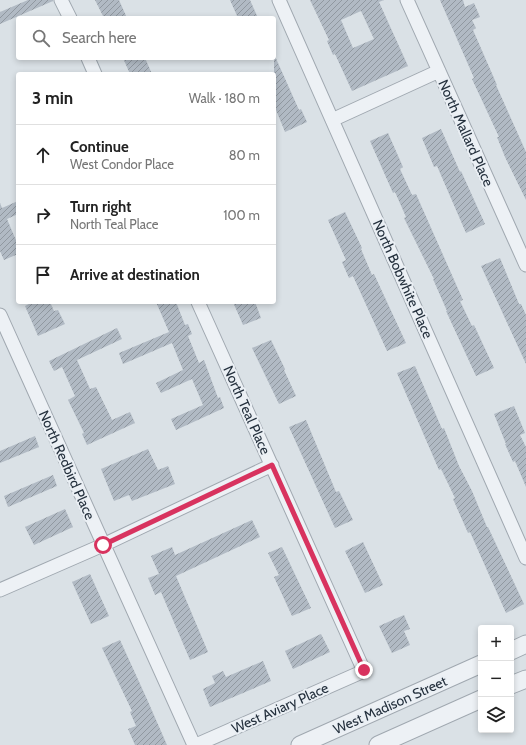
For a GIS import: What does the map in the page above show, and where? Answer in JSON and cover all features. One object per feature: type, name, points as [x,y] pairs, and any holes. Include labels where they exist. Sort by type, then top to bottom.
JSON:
[{"type":"street","points":[[62,0],[69,16]]},
{"type":"street","name":"North Bobwhite Place","points":[[279,0],[526,558]]},
{"type":"street","name":"North Mallard Place","points":[[407,0],[526,265]]},
{"type":"street","points":[[89,60],[94,72]]},
{"type":"street","points":[[332,120],[439,71]]},
{"type":"street","name":"North Teal Place","points":[[199,304],[364,670]]},
{"type":"street","name":"North Redbird Place","points":[[0,315],[195,745]]},
{"type":"street","points":[[0,590],[103,545],[272,465]]},
{"type":"street","points":[[514,650],[526,644]]},
{"type":"street","name":"West Madison Street","points":[[300,745],[478,665]]},
{"type":"street","name":"West Aviary Place","points":[[195,745],[364,670]]},
{"type":"street","points":[[514,685],[526,679]]},
{"type":"street","points":[[378,745],[478,700]]},
{"type":"building","points":[[28,0],[53,0],[0,24],[0,12]]},
{"type":"building","points":[[95,0],[119,0],[126,16],[103,16]]},
{"type":"building","points":[[230,0],[250,0],[257,16],[237,16]]},
{"type":"building","points":[[310,0],[384,0],[379,2],[408,66],[352,91],[335,54],[333,55],[327,41],[329,40]],"holes":[[[361,11],[374,39],[353,48],[341,20]]]},
{"type":"building","points":[[440,0],[463,0],[465,7],[474,3],[480,17],[472,20],[476,28],[473,30],[526,152],[526,200],[505,157],[497,137],[499,137],[472,79],[474,78]]},
{"type":"building","points":[[276,58],[299,110],[301,109],[307,122],[285,132],[276,110],[276,72],[274,72],[274,60],[276,60]]},
{"type":"building","points":[[124,60],[146,60],[151,72],[129,72]]},
{"type":"building","points":[[441,129],[485,224],[466,233],[437,166],[434,167],[422,138]]},
{"type":"building","points":[[388,133],[403,167],[400,169],[412,195],[416,194],[463,300],[460,301],[472,326],[474,325],[494,368],[476,376],[446,311],[434,279],[404,218],[406,217],[395,192],[393,193],[370,141]]},
{"type":"building","points":[[16,202],[16,215],[7,219],[16,240],[16,255],[4,260],[0,251],[0,203],[2,208]]},
{"type":"building","points":[[345,212],[362,248],[361,249],[372,275],[374,274],[406,343],[387,351],[353,276],[349,278],[342,262],[346,260],[328,220]]},
{"type":"building","points":[[500,258],[519,304],[521,304],[526,315],[526,364],[481,266]]},
{"type":"building","points":[[29,304],[51,304],[54,311],[58,310],[65,324],[38,336],[25,306]]},
{"type":"building","points":[[157,304],[177,304],[185,325],[188,324],[192,334],[188,336],[199,363],[204,360],[218,398],[220,397],[224,408],[176,430],[171,419],[203,405],[192,379],[161,393],[156,383],[183,370],[172,343],[123,364],[119,353],[169,332]]},
{"type":"building","points":[[234,304],[256,304],[261,318],[243,325]]},
{"type":"building","points":[[117,328],[122,339],[77,360],[90,389],[96,387],[112,420],[130,412],[135,423],[87,445],[82,434],[84,433],[68,400],[75,396],[62,367],[54,371],[49,361]]},
{"type":"building","points":[[271,340],[296,396],[279,404],[252,348]]},
{"type":"building","points":[[415,366],[442,429],[444,428],[459,466],[524,604],[506,613],[470,532],[468,533],[453,499],[455,498],[441,469],[439,470],[397,373]]},
{"type":"building","points":[[514,406],[525,433],[520,435],[526,447],[526,487],[515,461],[513,462],[505,444],[494,414]]},
{"type":"building","points":[[306,420],[336,492],[339,491],[353,520],[335,528],[289,427]]},
{"type":"building","points":[[35,436],[39,447],[0,463],[0,451]]},
{"type":"building","points":[[148,449],[158,470],[168,466],[175,484],[132,501],[129,495],[114,501],[101,469]]},
{"type":"building","points":[[53,475],[57,486],[8,507],[4,496]]},
{"type":"building","points":[[65,509],[73,527],[34,545],[25,527]]},
{"type":"building","points":[[252,520],[260,537],[176,576],[208,652],[190,660],[161,592],[155,595],[148,578],[159,574],[151,556],[172,547],[175,555]]},
{"type":"building","points":[[363,542],[383,585],[365,593],[345,551]]},
{"type":"building","points":[[282,547],[311,608],[292,616],[274,577],[279,575],[268,553]]},
{"type":"building","points":[[90,574],[109,616],[91,624],[72,582]]},
{"type":"building","points":[[404,615],[410,629],[404,631],[410,645],[392,653],[379,626]]},
{"type":"building","points":[[321,634],[330,652],[293,669],[285,651]]},
{"type":"building","points":[[120,640],[167,745],[135,745],[128,729],[136,726],[130,712],[132,711],[102,648]]},
{"type":"building","points":[[263,661],[271,681],[210,707],[203,689],[215,683],[212,676],[223,671],[226,677]]},
{"type":"route","points":[[103,545],[272,465],[364,670]]}]
